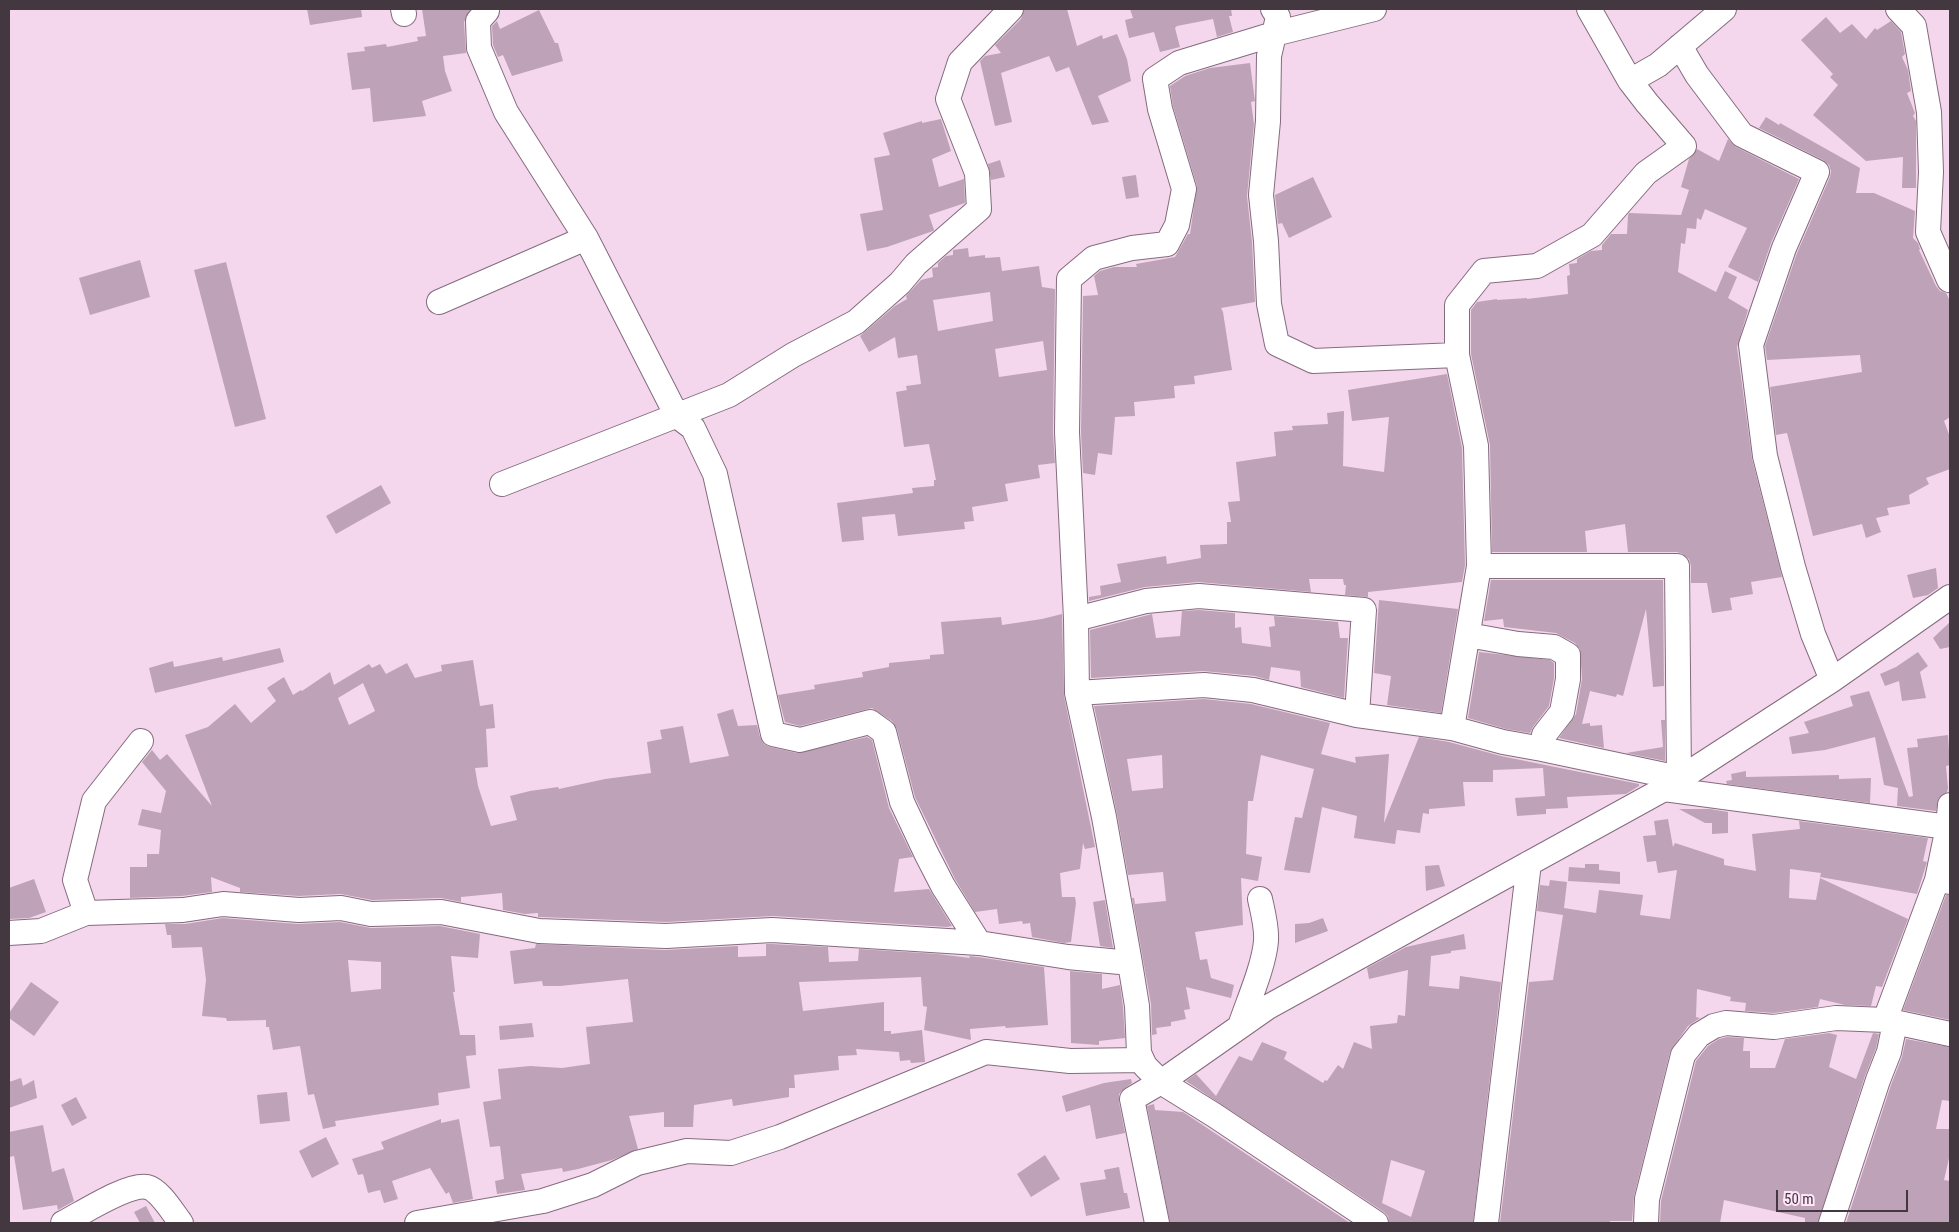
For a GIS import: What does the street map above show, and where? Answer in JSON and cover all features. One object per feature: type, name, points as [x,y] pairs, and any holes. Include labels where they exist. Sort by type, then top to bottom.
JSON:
[{"type":"street","points":[[487,9],[478,21],[479,48],[506,112],[586,238],[677,416],[693,428],[715,474],[774,734],[800,740],[870,722],[884,732],[902,802],[939,878],[979,943]]},
{"type":"street","points":[[502,484],[729,395],[793,354],[856,322],[900,283],[916,264],[979,209],[977,173],[948,100],[960,62],[1010,9]]},
{"type":"street","points":[[1273,9],[1278,17],[1269,56],[1268,121],[1261,194],[1266,241],[1269,304],[1277,344],[1313,360],[1457,355]]},
{"type":"street","points":[[1374,9],[1274,34],[1179,63],[1155,79],[1160,109],[1184,189],[1177,225],[1167,244],[1132,248],[1094,258],[1068,280],[1067,432],[1076,619],[1077,693],[1104,817],[1130,962],[1137,1006],[1139,1054],[1145,1066],[1161,1082],[1376,1223]]},
{"type":"street","points":[[1452,728],[1479,566],[1476,446],[1457,355],[1456,305],[1484,271],[1537,266],[1592,235],[1646,173],[1684,146],[1647,104],[1630,81],[1588,9]]},
{"type":"street","points":[[1630,81],[1658,65],[1724,9]]},
{"type":"street","points":[[1898,9],[1914,26],[1929,112],[1931,172],[1928,232],[1949,280]]},
{"type":"street","points":[[1680,46],[1697,75],[1742,135],[1818,172],[1784,248],[1751,345],[1765,456],[1793,567],[1813,634],[1832,680]]},
{"type":"street","points":[[439,302],[586,238]]},
{"type":"street","points":[[1479,566],[1678,566],[1672,784]]},
{"type":"street","points":[[1076,619],[1146,601],[1200,596],[1364,610],[1357,714]]},
{"type":"street","points":[[1158,1223],[1132,1099],[1161,1082],[1268,1007],[1672,784],[1832,680],[1950,597]]},
{"type":"street","points":[[1468,635],[1518,644],[1554,647],[1568,655],[1568,679],[1562,712],[1544,736],[1542,749]]},
{"type":"street","points":[[1077,693],[1204,685],[1253,690],[1357,714],[1452,728],[1503,742],[1542,749],[1672,784],[1949,816],[1944,881],[1890,1021],[1889,1052],[1831,1223]]},
{"type":"street","points":[[86,913],[75,880],[94,801],[140,741]]},
{"type":"street","points":[[1486,1223],[1529,863]]},
{"type":"street","points":[[1240,1026],[1262,960],[1266,942],[1260,900]]},
{"type":"street","points":[[9,933],[41,931],[86,913],[183,910],[223,904],[298,910],[341,908],[371,914],[441,912],[539,931],[666,936],[772,930],[979,943],[1068,957],[1130,962]]},
{"type":"street","points":[[1646,1223],[1647,1200],[1683,1055],[1698,1035],[1714,1026],[1726,1023],[1774,1027],[1836,1018],[1890,1021],[1950,1034]]},
{"type":"street","points":[[417,1223],[543,1201],[593,1185],[637,1163],[687,1151],[731,1153],[780,1137],[986,1052],[1070,1061],[1142,1060]]},
{"type":"street","points":[[63,1223],[131,1188],[148,1187],[162,1198],[180,1223]]},
{"type":"building","points":[[307,9],[361,9],[362,17],[310,25]]},
{"type":"building","points":[[422,9],[471,9],[464,22],[466,53],[443,56],[445,71],[452,91],[422,101],[426,116],[373,122],[370,88],[352,90],[347,53],[365,51],[364,47],[386,44],[387,47],[418,41],[417,37],[426,36]]},
{"type":"building","points":[[1067,9],[1077,46],[1102,35],[1103,39],[1117,34],[1127,59],[1131,81],[1098,96],[1109,122],[1092,125],[1069,67],[1056,72],[1049,56],[1001,73],[1012,122],[995,126],[980,61],[985,56],[1001,53],[995,45],[1021,19],[1024,10]]},
{"type":"building","points":[[1130,9],[1231,9],[1232,16],[1229,16],[1233,32],[1217,37],[1213,19],[1177,26],[1175,28],[1180,47],[1160,52],[1154,32],[1129,38],[1125,20],[1133,18]]},
{"type":"building","points":[[539,10],[555,43],[558,43],[563,61],[512,76],[503,55],[498,57],[493,45],[492,26],[497,21],[500,29]]},
{"type":"building","points":[[1826,17],[1840,33],[1852,24],[1866,39],[1875,28],[1877,30],[1891,21],[1901,32],[1905,54],[1902,57],[1908,70],[1911,91],[1907,93],[1916,121],[1916,188],[1902,188],[1903,157],[1866,161],[1813,115],[1838,85],[1830,77],[1833,74],[1801,40]]},
{"type":"building","points":[[1250,63],[1255,101],[1251,102],[1254,124],[1247,196],[1252,242],[1255,302],[1221,308],[1232,370],[1194,376],[1195,384],[1174,386],[1175,398],[1134,402],[1135,416],[1115,417],[1112,455],[1098,453],[1095,475],[1083,473],[1081,432],[1083,296],[1098,295],[1094,276],[1100,271],[1114,267],[1137,267],[1136,264],[1175,257],[1188,234],[1190,234],[1197,186],[1173,106],[1170,86],[1185,76],[1210,68]]},
{"type":"building","points":[[1766,117],[1860,168],[1856,193],[1874,193],[1915,211],[1913,238],[1918,243],[1919,250],[1936,286],[1940,291],[1946,293],[1950,301],[1950,417],[1944,421],[1950,437],[1950,469],[1926,478],[1929,484],[1909,495],[1910,504],[1887,508],[1889,515],[1876,518],[1881,532],[1866,538],[1862,524],[1813,536],[1787,433],[1776,435],[1770,387],[1862,372],[1860,355],[1767,360],[1765,346],[1797,253],[1831,171],[1829,165],[1823,160],[1759,128]]},
{"type":"building","points":[[941,119],[951,151],[932,159],[939,187],[964,179],[965,203],[929,215],[933,231],[887,247],[867,251],[860,214],[883,210],[874,158],[890,155],[883,133],[922,121],[922,123]]},
{"type":"building","points":[[1728,139],[1736,147],[1799,179],[1771,243],[1758,282],[1728,267],[1747,228],[1705,209],[1701,220],[1697,218],[1696,229],[1687,228],[1685,244],[1681,243],[1678,272],[1716,292],[1725,271],[1737,277],[1728,298],[1748,310],[1737,347],[1752,459],[1782,577],[1751,582],[1753,594],[1730,598],[1732,610],[1712,613],[1707,583],[1691,583],[1689,559],[1677,552],[1628,552],[1625,524],[1585,531],[1587,552],[1492,552],[1490,445],[1471,354],[1471,310],[1477,302],[1568,294],[1567,276],[1570,275],[1569,264],[1577,263],[1577,259],[1591,251],[1602,250],[1602,245],[1611,234],[1627,234],[1629,213],[1681,215],[1689,190],[1681,187],[1689,159],[1697,149],[1719,161]]},
{"type":"building","points":[[1000,160],[1005,177],[991,180],[988,164]]},
{"type":"building","points":[[1136,175],[1139,197],[1126,199],[1122,177]]},
{"type":"building","points":[[1313,177],[1332,217],[1289,238],[1282,223],[1278,224],[1275,195]]},
{"type":"building","points":[[968,248],[969,257],[985,255],[985,258],[1000,257],[1002,271],[1039,266],[1042,287],[1055,289],[1053,432],[1055,463],[1038,465],[1040,478],[1005,484],[1008,501],[972,507],[974,521],[964,522],[965,529],[898,536],[895,514],[862,517],[864,540],[842,542],[837,503],[913,493],[912,488],[934,486],[934,480],[936,480],[929,444],[904,447],[896,392],[907,390],[906,386],[921,384],[917,355],[898,358],[895,337],[869,352],[860,336],[895,306],[907,299],[906,296],[921,280],[933,277],[932,268],[938,267],[938,263],[946,256],[953,255],[953,250]],"holes":[[[990,292],[993,321],[938,331],[933,300]],[[1043,341],[1047,370],[999,377],[995,349]]]},
{"type":"building","points":[[140,260],[150,297],[90,315],[79,278]]},
{"type":"building","points":[[226,262],[266,419],[235,427],[194,270]]},
{"type":"building","points":[[1447,374],[1462,448],[1465,565],[1462,582],[1368,592],[1368,597],[1345,595],[1346,585],[1344,585],[1343,579],[1309,579],[1311,592],[1198,582],[1145,587],[1089,601],[1089,597],[1101,595],[1100,586],[1121,582],[1117,564],[1166,556],[1167,564],[1201,558],[1200,545],[1227,544],[1227,522],[1231,522],[1228,502],[1240,501],[1236,462],[1276,456],[1274,432],[1293,430],[1292,426],[1328,424],[1327,413],[1344,411],[1343,466],[1384,472],[1389,417],[1352,421],[1348,390]]},
{"type":"building","points":[[381,485],[391,503],[336,534],[326,516]]},
{"type":"building","points":[[1936,568],[1938,588],[1928,595],[1913,598],[1907,575]]},
{"type":"building","points":[[1491,580],[1663,580],[1664,686],[1653,687],[1646,609],[1623,696],[1617,694],[1616,697],[1590,691],[1582,724],[1590,723],[1590,726],[1602,725],[1604,748],[1559,738],[1576,714],[1582,679],[1580,649],[1575,643],[1556,633],[1504,627],[1503,619],[1484,621]]},
{"type":"building","points":[[1379,600],[1458,609],[1441,713],[1387,705],[1391,676],[1374,673]]},
{"type":"building","points":[[1199,610],[1235,613],[1235,628],[1241,627],[1242,643],[1271,647],[1269,627],[1275,626],[1274,616],[1338,622],[1340,638],[1348,638],[1344,698],[1301,687],[1300,671],[1271,667],[1269,680],[1255,676],[1203,671],[1091,678],[1090,630],[1152,614],[1156,638],[1180,636],[1182,611]]},
{"type":"building","points":[[1062,614],[1064,696],[1095,847],[1085,849],[1083,843],[1080,869],[1060,873],[1062,897],[1075,897],[1076,903],[1071,942],[1064,943],[1032,937],[1030,923],[1023,924],[1022,921],[999,924],[997,909],[975,912],[955,879],[915,797],[897,729],[892,721],[872,708],[800,726],[785,722],[778,695],[815,689],[814,685],[863,677],[862,672],[889,667],[889,663],[930,659],[930,655],[944,654],[941,622],[1001,617],[1002,625]]},
{"type":"building","points":[[1950,622],[1950,647],[1940,649],[1933,638]]},
{"type":"building","points":[[280,648],[284,662],[155,693],[149,668],[173,661],[174,667],[222,657],[223,661]]},
{"type":"building","points":[[1479,652],[1550,660],[1554,663],[1554,678],[1549,706],[1530,733],[1506,729],[1468,718]]},
{"type":"building","points":[[1918,652],[1928,666],[1920,672],[1926,698],[1902,701],[1899,681],[1885,686],[1880,674],[1896,667]]},
{"type":"building","points":[[473,660],[480,706],[493,704],[495,728],[486,729],[488,767],[475,768],[478,786],[491,826],[517,820],[510,796],[530,791],[558,787],[559,789],[605,779],[651,773],[647,742],[662,739],[660,730],[683,726],[690,763],[729,756],[717,714],[733,709],[738,726],[757,725],[764,744],[797,753],[867,737],[872,740],[889,808],[913,857],[899,859],[894,892],[929,889],[952,926],[773,916],[666,922],[538,917],[538,913],[525,914],[503,910],[502,893],[461,897],[461,902],[441,898],[372,900],[341,894],[299,896],[240,892],[240,888],[211,877],[212,892],[182,896],[130,898],[130,867],[147,867],[147,854],[159,854],[161,830],[138,825],[142,809],[161,813],[166,791],[142,762],[152,750],[160,760],[167,754],[212,806],[185,735],[208,727],[235,704],[251,723],[276,701],[267,688],[284,677],[293,695],[330,672],[334,685],[369,664],[372,668],[380,664],[386,674],[407,663],[415,678],[442,671],[441,665]],"holes":[[[363,683],[375,711],[349,725],[338,698]]]},
{"type":"building","points":[[1869,691],[1909,797],[1913,796],[1907,748],[1918,747],[1917,739],[1948,735],[1950,765],[1946,766],[1948,788],[1947,792],[1939,798],[1936,811],[1897,806],[1898,788],[1884,785],[1875,737],[1825,750],[1792,754],[1789,737],[1809,733],[1804,722],[1853,706],[1850,696]]},
{"type":"building","points":[[1204,699],[1251,704],[1330,723],[1321,754],[1356,763],[1355,757],[1389,754],[1384,823],[1419,737],[1639,784],[1639,786],[1626,794],[1567,797],[1568,808],[1546,809],[1546,814],[1517,816],[1515,798],[1545,796],[1543,768],[1493,770],[1493,782],[1463,782],[1465,806],[1429,809],[1429,814],[1423,813],[1420,833],[1397,830],[1395,844],[1354,838],[1357,816],[1322,807],[1310,873],[1284,870],[1295,817],[1302,818],[1314,769],[1261,755],[1253,801],[1248,801],[1246,854],[1262,857],[1258,881],[1241,878],[1243,925],[1195,932],[1200,960],[1207,959],[1211,978],[1234,985],[1231,998],[1186,987],[1190,1009],[1184,1010],[1186,1019],[1171,1022],[1171,1026],[1156,1028],[1157,1034],[1152,1035],[1151,1004],[1132,898],[1134,898],[1135,904],[1166,901],[1163,872],[1128,875],[1094,706]],"holes":[[[1162,755],[1163,788],[1132,791],[1127,759]]]},
{"type":"building","points":[[1661,720],[1665,720],[1665,761],[1626,753],[1663,747]]},
{"type":"building","points":[[1746,771],[1746,777],[1839,775],[1839,779],[1871,778],[1870,803],[1727,784],[1726,781],[1732,780],[1731,774]]},
{"type":"building","points":[[1679,809],[1710,809],[1728,812],[1728,833],[1712,834],[1712,823],[1705,823]]},
{"type":"building","points":[[1668,819],[1673,847],[1675,843],[1724,859],[1724,865],[1756,871],[1752,834],[1800,829],[1799,821],[1928,838],[1923,861],[1927,862],[1917,894],[1820,877],[1821,873],[1790,869],[1789,898],[1816,900],[1820,878],[1908,919],[1882,987],[1876,986],[1871,1006],[1845,1005],[1820,999],[1818,1007],[1774,1013],[1745,1011],[1746,1003],[1730,1001],[1731,997],[1697,989],[1696,1017],[1700,1018],[1688,1026],[1670,1052],[1634,1196],[1632,1221],[1610,1221],[1610,1223],[1500,1223],[1529,982],[1553,980],[1563,915],[1537,911],[1540,885],[1549,886],[1550,880],[1567,882],[1564,908],[1596,913],[1599,890],[1643,895],[1640,915],[1670,919],[1677,870],[1658,873],[1656,861],[1647,862],[1643,836],[1656,835],[1654,821]]},
{"type":"building","points":[[1585,864],[1599,864],[1599,870],[1620,872],[1620,884],[1568,881],[1569,867],[1585,868]]},
{"type":"building","points":[[1439,865],[1445,886],[1426,891],[1425,866]]},
{"type":"building","points":[[34,879],[46,912],[29,918],[9,919],[9,888]]},
{"type":"building","points":[[1946,895],[1950,895],[1950,1020],[1903,1010]]},
{"type":"building","points":[[1105,900],[1113,948],[1100,946],[1093,902]]},
{"type":"building","points":[[223,918],[298,924],[340,922],[371,928],[440,926],[480,934],[478,958],[451,956],[455,992],[453,992],[460,1035],[475,1035],[476,1055],[466,1056],[470,1088],[438,1093],[439,1105],[335,1121],[336,1126],[323,1129],[314,1094],[308,1095],[300,1046],[273,1050],[269,1027],[266,1027],[266,1020],[227,1021],[226,1018],[202,1016],[206,980],[202,947],[172,948],[171,935],[167,935],[165,924],[185,924]],"holes":[[[348,960],[381,962],[381,989],[351,992]]]},
{"type":"building","points":[[1323,918],[1328,931],[1295,943],[1295,924],[1309,923]]},
{"type":"building","points":[[1464,934],[1466,949],[1431,956],[1429,986],[1459,989],[1460,976],[1501,982],[1473,1223],[1389,1222],[1388,1216],[1384,1212],[1186,1081],[1196,1074],[1216,1096],[1239,1056],[1252,1061],[1262,1042],[1287,1052],[1284,1059],[1323,1083],[1325,1080],[1327,1081],[1338,1065],[1343,1069],[1354,1042],[1372,1049],[1370,1026],[1397,1023],[1398,1015],[1405,1016],[1408,970],[1369,979],[1367,968],[1406,947]],"holes":[[[1391,1160],[1425,1171],[1411,1217],[1382,1203]]]},
{"type":"building","points":[[536,944],[665,950],[738,946],[738,957],[766,956],[766,944],[772,944],[828,947],[829,962],[858,961],[859,949],[970,958],[969,956],[1044,967],[1048,1025],[970,1029],[971,1040],[924,1030],[927,1007],[923,1006],[921,977],[799,982],[803,1011],[884,1002],[884,1031],[891,1031],[891,1034],[922,1030],[925,1062],[911,1063],[910,1060],[900,1061],[899,1052],[856,1049],[857,1055],[838,1056],[839,1070],[794,1075],[795,1088],[789,1088],[789,1097],[733,1106],[732,1099],[694,1105],[693,1127],[664,1127],[664,1112],[629,1116],[638,1149],[612,1160],[578,1169],[563,1172],[562,1168],[521,1174],[525,1190],[497,1194],[495,1181],[504,1179],[500,1146],[490,1147],[483,1102],[501,1099],[498,1069],[530,1066],[562,1068],[590,1064],[586,1027],[633,1022],[628,979],[560,986],[543,986],[542,981],[514,984],[510,951],[535,948]]},
{"type":"building","points":[[1070,971],[1102,974],[1102,989],[1120,985],[1125,1038],[1099,1041],[1099,1045],[1071,1043]]},
{"type":"building","points":[[31,982],[59,1002],[34,1036],[9,1018],[9,1013]]},
{"type":"building","points":[[532,1023],[534,1037],[500,1040],[499,1026]]},
{"type":"building","points":[[1829,1033],[1837,1035],[1829,1067],[1856,1079],[1873,1033],[1879,1034],[1818,1223],[1805,1223],[1805,1218],[1724,1200],[1720,1223],[1660,1222],[1661,1201],[1696,1061],[1708,1046],[1719,1039],[1727,1037],[1744,1038],[1743,1051],[1750,1051],[1750,1068],[1775,1068],[1785,1039]]},
{"type":"building","points":[[1906,1039],[1950,1047],[1950,1101],[1942,1100],[1936,1129],[1950,1129],[1950,1154],[1944,1180],[1950,1181],[1950,1223],[1846,1223],[1902,1057]]},
{"type":"building","points":[[21,1078],[23,1086],[34,1080],[37,1098],[9,1108],[9,1082]]},
{"type":"building","points":[[1131,1079],[1132,1083],[1119,1094],[1125,1133],[1096,1139],[1090,1105],[1066,1112],[1062,1096],[1104,1083]]},
{"type":"building","points":[[287,1092],[290,1121],[260,1124],[257,1095]]},
{"type":"building","points":[[76,1097],[87,1118],[72,1126],[61,1105]]},
{"type":"building","points":[[1154,1104],[1155,1110],[1183,1112],[1350,1223],[1170,1223],[1147,1106]]},
{"type":"building","points":[[441,1119],[441,1123],[459,1119],[473,1199],[453,1203],[449,1192],[446,1194],[430,1168],[392,1181],[398,1199],[384,1203],[380,1190],[368,1193],[363,1174],[358,1175],[352,1159],[384,1149],[381,1142]]},
{"type":"building","points":[[43,1125],[52,1172],[64,1168],[74,1201],[58,1210],[57,1205],[23,1210],[14,1156],[9,1157],[9,1132]]},
{"type":"building","points":[[326,1137],[339,1164],[312,1178],[299,1151]]},
{"type":"building","points":[[1045,1155],[1060,1179],[1031,1197],[1017,1174]]},
{"type":"building","points":[[1119,1167],[1124,1193],[1127,1193],[1130,1208],[1086,1216],[1080,1183],[1106,1179],[1104,1170]]},
{"type":"building","points":[[146,1206],[155,1223],[140,1223],[134,1212]]}]
